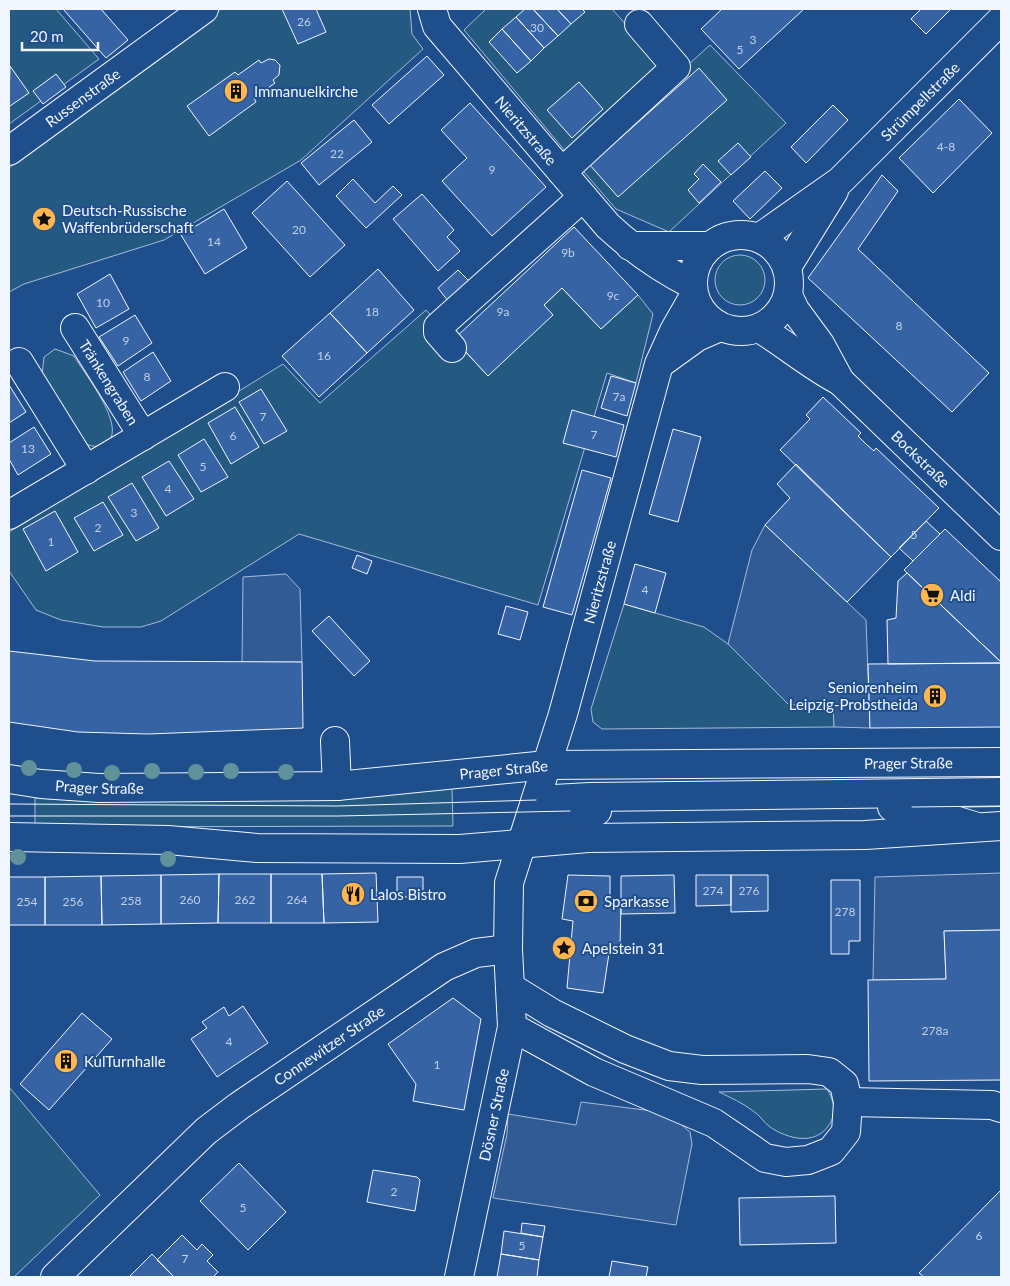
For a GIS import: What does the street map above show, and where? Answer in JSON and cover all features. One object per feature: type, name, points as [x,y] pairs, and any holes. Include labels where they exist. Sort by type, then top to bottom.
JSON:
[{"type":"street","name":"Russenstraße","points":[[9,150],[204,9]]},
{"type":"street","name":"Nieritzstraße","points":[[432,9],[437,26],[583,197],[630,246],[694,291],[659,364],[536,800]]},
{"type":"street","name":"Strümpellstraße","points":[[758,238],[840,181],[1001,20]]},
{"type":"street","points":[[562,172],[676,67],[639,24]]},
{"type":"street","name":"Strümpellstraße","points":[[787,267],[840,181]]},
{"type":"street","points":[[452,348],[438,332],[438,327],[583,197]]},
{"type":"street","points":[[733,235],[758,238],[771,245],[787,267],[789,277],[788,295],[782,309],[772,320],[759,328],[746,331],[720,326],[709,319],[700,308],[694,291],[694,271],[700,257],[710,246],[721,239],[733,235]]},
{"type":"street","points":[[630,246],[710,246]]},
{"type":"street","name":"Bockstraße","points":[[788,295],[795,310],[820,344],[840,381]]},
{"type":"street","points":[[659,364],[697,337],[720,326]]},
{"type":"street","name":"Tränkengraben","points":[[74,328],[143,436]]},
{"type":"street","name":"Bockstraße","points":[[759,328],[787,345],[814,367],[840,381],[1001,536]]},
{"type":"street","points":[[19,362],[86,470]]},
{"type":"street","name":"Tränkengraben","points":[[9,515],[226,387]]},
{"type":"street","points":[[335,741],[337,786]]},
{"type":"street","name":"Prager Straße","points":[[9,779],[99,788],[337,786],[547,765],[1001,762]]},
{"type":"street","points":[[508,949],[509,884],[536,800],[590,797],[1001,792]]},
{"type":"street","points":[[9,838],[168,840],[257,848],[460,849],[588,838],[865,835],[974,826],[1001,826]]},
{"type":"street","name":"Dösner Straße","points":[[459,1277],[512,1027],[508,949]]},
{"type":"street","name":"Connewitzer Straße","points":[[55,1277],[206,1131],[239,1106],[444,967],[476,953],[508,949]]},
{"type":"street","points":[[510,987],[552,1013],[625,1049],[669,1066],[702,1070],[808,1069],[829,1072],[844,1084],[848,1102],[846,1132],[831,1151],[808,1160],[786,1162],[765,1158],[714,1123],[594,1072],[512,1027]]},
{"type":"street","points":[[848,1102],[992,1105],[1001,1108]]},
{"type":"shaded area","points":[[9,9],[56,9],[99,59],[9,124]]},
{"type":"shaded area","points":[[221,9],[410,9],[412,34],[423,49],[301,160],[164,240],[24,284],[9,292],[9,168]]},
{"type":"shaded area","points":[[486,9],[612,9],[664,67],[566,152],[464,30]]},
{"type":"shaded area","points":[[710,45],[786,123],[669,232],[616,209],[578,165]]},
{"type":"shaded area","points":[[735,255],[745,255],[758,262],[765,275],[765,285],[758,298],[745,305],[735,305],[726,301],[719,294],[715,285],[715,275],[719,266],[726,259]]},
{"type":"shaded area","points":[[562,288],[601,329],[638,295],[653,314],[636,383],[607,373],[538,605],[299,534],[161,621],[141,627],[103,627],[61,620],[36,610],[9,571],[9,532],[283,364],[320,403],[426,310],[488,376],[544,305]]},
{"type":"shaded area","points":[[55,349],[74,356],[102,399],[112,424],[112,434],[106,444],[92,446],[86,444],[42,375],[44,357]]},
{"type":"shaded area","points":[[765,525],[866,620],[870,728],[834,727],[833,702],[789,705],[728,644],[752,550]]},
{"type":"shaded area","points":[[286,574],[300,589],[302,662],[242,662],[243,577]]},
{"type":"shaded area","points":[[624,604],[704,627],[728,644],[789,705],[833,702],[834,727],[602,729],[593,722],[591,709]]},
{"type":"shaded area","points":[[452,788],[453,826],[35,827],[35,798],[77,800]]},
{"type":"shaded area","points":[[1001,873],[1001,930],[944,931],[946,979],[873,980],[875,877]]},
{"type":"shaded area","points":[[9,1087],[100,1195],[14,1277],[9,1277]]},
{"type":"shaded area","points":[[827,1089],[834,1107],[833,1116],[823,1132],[809,1138],[793,1137],[777,1131],[749,1108],[719,1092]]},
{"type":"shaded area","points":[[581,1102],[653,1111],[674,1118],[690,1132],[692,1144],[676,1225],[493,1198],[507,1134],[508,1114],[576,1125]]},
{"type":"building","points":[[63,9],[101,9],[128,40],[106,58]]},
{"type":"building","points":[[282,9],[316,9],[326,32],[298,44]]},
{"type":"building","points":[[525,9],[533,9],[558,36],[544,48],[516,17]]},
{"type":"building","points":[[533,9],[557,9],[571,24],[558,36]]},
{"type":"building","points":[[557,9],[582,9],[585,12],[571,24]]},
{"type":"building","points":[[722,9],[804,9],[739,69],[701,29]]},
{"type":"building","points":[[921,9],[951,9],[926,34],[911,19]]},
{"type":"building","points":[[516,17],[544,48],[531,61],[502,29]]},
{"type":"building","points":[[502,29],[531,61],[517,73],[489,42]]},
{"type":"building","points":[[427,56],[444,75],[389,124],[372,105]]},
{"type":"building","name":"Immanuelkirche","points":[[269,59],[275,60],[280,65],[279,75],[273,80],[275,83],[254,98],[256,102],[209,136],[187,106],[235,72],[238,75],[259,60],[261,63]]},
{"type":"building","points":[[10,66],[29,93],[10,106],[9,104]]},
{"type":"building","points":[[699,68],[727,100],[618,197],[590,165]]},
{"type":"building","points":[[56,74],[66,87],[43,104],[33,91]]},
{"type":"building","points":[[579,82],[603,109],[572,138],[547,110]]},
{"type":"building","points":[[959,99],[992,133],[933,193],[899,158]]},
{"type":"building","points":[[470,103],[546,187],[492,236],[442,181],[467,158],[441,130]]},
{"type":"building","points":[[833,105],[848,120],[806,163],[791,147]]},
{"type":"building","points":[[354,120],[372,142],[319,185],[301,163]]},
{"type":"building","points":[[738,143],[751,157],[731,175],[718,161]]},
{"type":"building","points":[[703,164],[721,182],[699,203],[688,190],[699,179],[694,174]]},
{"type":"building","points":[[765,171],[782,188],[750,219],[733,201]]},
{"type":"building","points":[[882,175],[898,191],[858,249],[989,373],[952,412],[808,278]]},
{"type":"building","points":[[353,179],[375,203],[393,186],[402,195],[366,228],[336,196]]},
{"type":"building","points":[[287,181],[345,245],[310,277],[252,213]]},
{"type":"building","points":[[422,194],[454,230],[447,237],[460,251],[438,271],[393,219]]},
{"type":"building","points":[[224,209],[247,248],[205,274],[181,235]]},
{"type":"building","points":[[574,227],[638,295],[601,329],[562,288],[544,305],[553,315],[488,376],[454,339]]},
{"type":"building","points":[[378,269],[414,310],[367,353],[330,313]]},
{"type":"building","points":[[458,270],[470,282],[448,301],[438,288]]},
{"type":"building","points":[[110,274],[129,309],[96,328],[77,294]]},
{"type":"building","points":[[330,313],[367,353],[319,397],[282,356]]},
{"type":"building","points":[[135,315],[152,343],[118,366],[99,337]]},
{"type":"building","points":[[153,352],[171,381],[141,401],[123,372]]},
{"type":"building","points":[[611,376],[636,383],[627,416],[601,408]]},
{"type":"building","points":[[9,385],[26,412],[9,423]]},
{"type":"building","points":[[261,389],[287,431],[264,444],[239,402]]},
{"type":"building","points":[[823,397],[861,433],[858,436],[867,445],[874,451],[876,448],[939,508],[891,557],[780,450],[810,419],[806,415]]},
{"type":"building","points":[[235,407],[259,447],[231,464],[208,423]]},
{"type":"building","points":[[572,410],[624,425],[616,457],[563,443]]},
{"type":"building","points":[[34,427],[51,454],[18,475],[9,459],[9,443]]},
{"type":"building","points":[[673,429],[701,437],[678,522],[649,514]]},
{"type":"building","points":[[204,439],[228,477],[201,492],[178,455]]},
{"type":"building","points":[[169,461],[194,499],[166,516],[142,477]]},
{"type":"building","points":[[796,464],[891,557],[847,602],[765,525],[790,498],[777,484]]},
{"type":"building","points":[[582,470],[611,478],[572,615],[543,607]]},
{"type":"building","points":[[132,483],[159,528],[136,541],[108,497]]},
{"type":"building","points":[[103,502],[123,535],[94,551],[74,518]]},
{"type":"building","points":[[55,511],[78,552],[46,571],[23,529]]},
{"type":"building","points":[[926,521],[940,534],[913,561],[899,548]]},
{"type":"building","points":[[945,529],[1001,582],[1001,662],[904,570]]},
{"type":"building","points":[[357,555],[372,561],[367,574],[352,568]]},
{"type":"building","points":[[635,564],[666,573],[655,613],[624,604]]},
{"type":"building","points":[[907,573],[1001,663],[888,664],[887,620],[896,618],[898,581]]},
{"type":"building","points":[[506,606],[528,612],[520,640],[498,634]]},
{"type":"building","points":[[329,616],[370,661],[354,676],[312,631]]},
{"type":"building","points":[[9,651],[95,661],[302,662],[303,728],[148,734],[78,732],[9,722]]},
{"type":"building","name":"Seniorenheim Leipzig-Probstheida","points":[[1001,663],[1001,727],[870,728],[868,664]]},
{"type":"building","points":[[376,873],[378,922],[324,923],[322,874]]},
{"type":"building","points":[[219,874],[218,923],[161,924],[161,875]]},
{"type":"building","points":[[219,874],[271,874],[271,923],[218,923]]},
{"type":"building","points":[[271,874],[322,874],[324,923],[271,923]]},
{"type":"building","points":[[161,875],[161,924],[102,925],[101,876]]},
{"type":"building","points":[[568,875],[610,876],[610,902],[621,903],[620,946],[610,947],[603,993],[567,988],[573,921],[562,919]]},
{"type":"building","points":[[674,875],[675,913],[621,914],[621,876]]},
{"type":"building","points":[[696,875],[731,875],[731,905],[696,906]]},
{"type":"building","points":[[731,875],[768,875],[768,911],[731,912]]},
{"type":"building","points":[[101,876],[102,925],[45,925],[45,877]]},
{"type":"building","points":[[9,877],[45,877],[45,925],[9,925]]},
{"type":"building","points":[[397,877],[423,877],[423,897],[397,897]]},
{"type":"building","points":[[831,880],[860,880],[860,941],[849,941],[849,954],[831,954]]},
{"type":"building","points":[[1001,930],[1001,1080],[869,1081],[868,980],[946,979],[944,931]]},
{"type":"building","points":[[453,998],[481,1019],[464,1110],[413,1101],[416,1084],[388,1044]]},
{"type":"building","points":[[243,1006],[268,1043],[217,1077],[191,1039],[207,1028],[202,1022],[224,1007],[229,1016]]},
{"type":"building","name":"KulTurnhalle","points":[[82,1013],[112,1039],[49,1110],[20,1084]]},
{"type":"building","points":[[239,1163],[286,1212],[248,1250],[200,1201]]},
{"type":"building","points":[[373,1170],[417,1177],[420,1180],[415,1211],[367,1202]]},
{"type":"building","points":[[1001,1190],[1001,1277],[924,1277],[919,1273]]},
{"type":"building","points":[[835,1196],[836,1243],[740,1245],[739,1198]]},
{"type":"building","points":[[522,1223],[545,1226],[543,1237],[521,1233]]},
{"type":"building","points":[[504,1231],[543,1237],[539,1260],[501,1254]]},
{"type":"building","points":[[182,1235],[197,1250],[202,1244],[213,1255],[207,1261],[218,1272],[213,1277],[174,1277],[157,1260]]},
{"type":"building","points":[[152,1254],[174,1277],[129,1277]]},
{"type":"building","points":[[501,1254],[539,1260],[537,1277],[497,1277]]},
{"type":"building","points":[[612,1261],[648,1267],[646,1277],[609,1277]]},
{"type":"tram line","points":[[9,804],[337,806],[536,800]]},
{"type":"tram line","points":[[912,807],[1001,806]]},
{"type":"tram line","points":[[9,816],[338,816],[570,811]]},
{"type":"place","name":"Immanuelkirche","points":[[236,91]]},
{"type":"place","name":"Deutsch-Russische Waffenbrüderschaft","points":[[44,219]]},
{"type":"place","name":"Aldi","points":[[932,595]]},
{"type":"place","name":"Seniorenheim Leipzig-Probstheida","points":[[935,696]]},
{"type":"place","name":"Lalos Bistro","points":[[353,894]]},
{"type":"place","name":"Sparkasse","points":[[586,901]]},
{"type":"place","name":"Apelstein 31","points":[[564,948]]},
{"type":"place","name":"KulTurnhalle","points":[[66,1061]]}]
